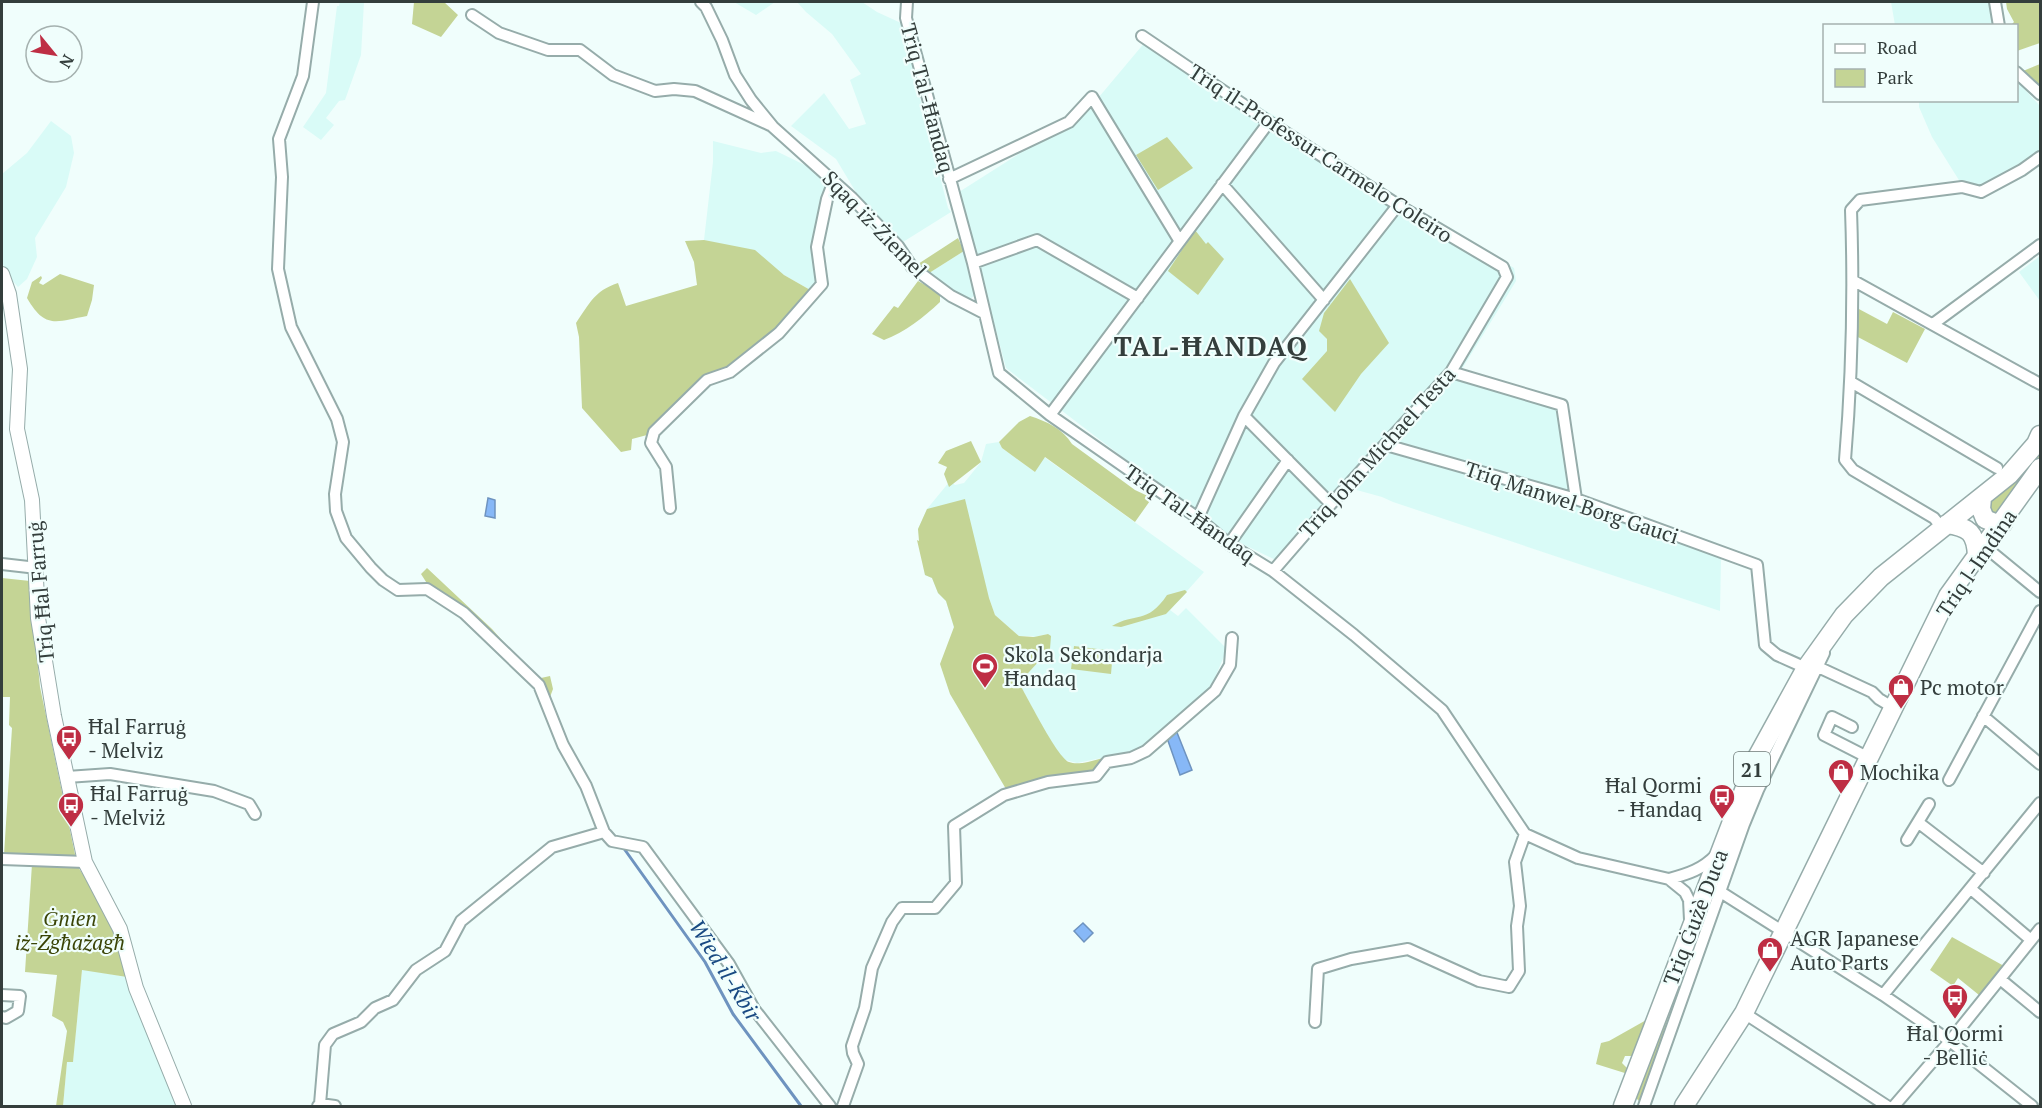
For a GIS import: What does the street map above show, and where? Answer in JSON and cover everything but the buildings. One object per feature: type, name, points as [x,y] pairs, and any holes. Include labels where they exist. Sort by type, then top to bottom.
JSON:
[{"type":"highway","name":"Triq l-Imdina","points":[[1982,498],[2009,476],[2036,444],[2040,435]]},
{"type":"highway","name":"Triq l-Imdina","points":[[1684,1107],[1744,1013],[1782,931],[1948,596],[2003,523],[2040,468]]},
{"type":"highway","points":[[1982,498],[1981,509],[1985,519],[2003,523]]},
{"type":"highway","name":"Triq Ġużè Duca","points":[[1623,1107],[1756,759],[1812,668],[1827,637],[1844,615],[1881,577],[1941,523],[1982,498]]},
{"type":"highway","points":[[1941,523],[1958,526],[1973,535],[1980,551]]},
{"type":"highway","points":[[1756,759],[1758,790]]},
{"type":"main road","name":"Triq Ħal Farruġ","points":[[2,274],[9,294],[20,369],[17,429],[32,500],[38,618],[54,716],[85,862],[120,929],[136,988],[184,1107]]},
{"type":"street","points":[[313,2],[303,76],[279,139],[282,177],[278,269],[291,327],[337,419],[344,442],[334,494],[336,511],[346,538],[371,568],[398,590],[428,590],[464,613],[539,685],[563,745],[586,786],[604,832],[612,842],[643,847],[729,964],[754,1009],[830,1107]]},
{"type":"street","points":[[701,2],[706,7],[722,40],[735,75],[751,100],[773,127]]},
{"type":"street","name":"Triq Tal-Ħandaq","points":[[907,2],[906,18],[973,263],[999,373],[1050,415],[1198,518],[1229,544],[1273,571],[1354,635],[1442,710],[1525,834]]},
{"type":"street","points":[[1995,2],[1999,24]]},
{"type":"street","points":[[472,15],[500,33],[548,50],[580,50],[613,75],[655,92],[674,89],[695,91],[773,127]]},
{"type":"street","name":"Triq il-Professur Carmelo Coleiro","points":[[1142,36],[1269,122],[1398,205],[1503,267]]},
{"type":"street","points":[[2018,74],[2040,94]]},
{"type":"street","points":[[949,179],[1069,122],[1092,97],[1179,240]]},
{"type":"street","points":[[1050,415],[1269,122]]},
{"type":"street","name":"Sqaq iż-Żiemel","points":[[773,127],[834,181],[898,246],[912,267],[951,296],[984,313]]},
{"type":"street","points":[[1941,523],[1853,470],[1845,460],[1851,382],[1854,281],[1851,210],[1860,200],[1962,187],[1981,192],[2022,170],[2040,157]]},
{"type":"street","points":[[670,508],[666,467],[651,443],[654,432],[707,380],[730,372],[779,333],[822,284],[817,248],[827,199],[834,181]]},
{"type":"street","points":[[1222,184],[1324,300]]},
{"type":"street","points":[[1198,518],[1244,416],[1274,363],[1398,205]]},
{"type":"street","points":[[973,263],[1037,240],[1138,298]]},
{"type":"street","points":[[1933,324],[2040,245]]},
{"type":"street","name":"Triq John Michael Testa","points":[[1273,571],[1451,372],[1506,277],[1503,267]]},
{"type":"street","points":[[1854,281],[2040,384]]},
{"type":"street","points":[[1451,372],[1562,405],[1576,499]]},
{"type":"street","points":[[1851,382],[1996,468]]},
{"type":"street","points":[[1244,416],[1331,504]]},
{"type":"street","name":"Triq Manwel Borg Gauci","points":[[1386,445],[1576,499],[1757,565],[1764,645],[1777,655],[1812,668]]},
{"type":"street","points":[[1229,544],[1288,460]]},
{"type":"street","points":[[1980,551],[2038,589]]},
{"type":"street","points":[[2,564],[37,568]]},
{"type":"street","points":[[1949,780],[2040,611]]},
{"type":"street","points":[[843,1107],[858,1064],[852,1046],[865,1008],[872,968],[892,922],[902,908],[935,908],[956,883],[954,826],[1004,795],[1048,783],[1096,776],[1107,762],[1131,758],[1146,751],[1215,691],[1230,665],[1232,638]]},
{"type":"street","points":[[1812,668],[1872,692],[1894,708]]},
{"type":"street","name":"Triq Ġużè Duca","points":[[1644,1107],[1719,891],[1758,790],[1812,668]]},
{"type":"street","points":[[1983,716],[2040,764]]},
{"type":"street","points":[[1852,727],[1832,717],[1824,735],[1869,758]]},
{"type":"street","points":[[67,777],[110,774],[214,791],[249,804],[255,814]]},
{"type":"street","points":[[1883,995],[2040,803]]},
{"type":"street","points":[[1907,840],[1929,804]]},
{"type":"street","points":[[1919,822],[1984,873]]},
{"type":"street","points":[[335,1107],[319,1105],[325,1045],[333,1034],[361,1022],[375,1008],[393,1000],[416,970],[445,951],[461,921],[552,847],[604,832]]},
{"type":"street","points":[[1315,1022],[1318,969],[1351,959],[1408,949],[1479,981],[1509,987],[1519,971],[1517,926],[1520,906],[1515,862],[1525,834],[1578,858],[1669,879],[1685,892],[1689,900],[1691,911],[1689,935]]},
{"type":"street","points":[[1669,879],[1695,871],[1707,864],[1720,851]]},
{"type":"street","points":[[2,859],[85,862]]},
{"type":"street","points":[[1971,889],[2031,940]]},
{"type":"street","points":[[1719,891],[1883,995],[1950,1041],[2032,1107]]},
{"type":"street","points":[[1894,1107],[2040,929]]},
{"type":"street","points":[[2000,979],[2040,1012]]},
{"type":"street","points":[[2,995],[20,996],[18,1011],[6,1018],[2,1017]]},
{"type":"street","points":[[1744,1013],[1887,1107]]},
{"type":"shaded area","points":[[340,2],[364,2],[361,55],[345,100],[339,101],[326,118],[334,125],[321,140],[303,127],[326,93],[337,6]]},
{"type":"shaded area","points":[[734,2],[775,2],[756,15]]},
{"type":"shaded area","points":[[797,2],[862,2],[901,23],[948,208],[951,212],[903,242],[860,199],[836,159],[791,126],[824,93],[849,129],[866,124],[850,80],[861,74],[832,34]]},
{"type":"shaded area","points":[[1891,2],[1992,2],[1995,24],[1895,24]]},
{"type":"shaded area","points":[[1151,35],[1228,88],[1234,86],[1243,91],[1241,96],[1278,118],[1275,124],[1514,268],[1516,281],[1462,369],[1567,400],[1583,498],[1717,543],[1721,559],[1720,611],[1353,489],[1284,564],[1226,536],[1006,368],[959,192],[1033,145],[1099,97]]},
{"type":"shaded area","points":[[2018,82],[2040,106],[2040,152],[2033,159],[1978,188],[1962,185],[1932,137],[1919,102],[2018,102]]},
{"type":"shaded area","points":[[51,121],[71,136],[74,153],[66,187],[35,238],[37,257],[27,279],[18,287],[6,274],[2,261],[2,174],[27,153]]},
{"type":"shaded area","points":[[713,141],[761,153],[776,151],[815,170],[826,187],[814,250],[819,278],[812,291],[784,275],[704,240],[713,162]]},
{"type":"shaded area","points":[[964,251],[971,269],[974,296],[970,299],[963,298],[926,275]]},
{"type":"shaded area","points":[[2040,256],[2040,301],[2019,272]]},
{"type":"shaded area","name":"Skola Sekondarja Ħandaq","points":[[999,442],[1002,448],[1035,472],[1044,457],[1204,572],[1170,610],[1178,616],[1186,608],[1227,649],[1212,685],[1161,734],[1144,746],[1126,753],[1077,763],[1065,760],[1045,732],[1019,683],[1048,634],[1034,637],[1019,636],[995,615],[989,598],[954,628],[946,601],[938,593],[932,578],[925,575],[918,529],[927,509],[950,481],[955,485],[964,483],[981,462],[986,444]]},
{"type":"shaded area","points":[[82,969],[127,977],[179,1106],[63,1106],[67,1061],[73,1061]]},
{"type":"green space","points":[[414,2],[444,2],[458,15],[441,37],[412,24]]},
{"type":"green space","points":[[2006,2],[2040,2],[2040,43],[2018,51],[2018,24],[2012,24],[2014,22]]},
{"type":"green space","points":[[2040,64],[2040,87],[2023,71]]},
{"type":"green space","points":[[1167,137],[1193,168],[1158,190],[1136,155]]},
{"type":"green space","points":[[1195,230],[1206,244],[1208,242],[1224,259],[1198,295],[1168,271]]},
{"type":"green space","points":[[958,238],[964,251],[926,275],[915,266]]},
{"type":"green space","points":[[704,240],[755,250],[784,275],[812,291],[769,337],[751,348],[657,423],[647,435],[632,439],[631,450],[621,452],[582,408],[579,337],[576,323],[598,294],[618,283],[626,306],[697,285],[694,262],[685,241]]},
{"type":"green space","points":[[60,274],[94,285],[87,316],[52,321],[39,315],[33,308],[27,298],[32,282],[41,276],[39,283],[43,285]]},
{"type":"green space","points":[[1350,279],[1389,343],[1361,374],[1335,412],[1302,379],[1327,351],[1327,339],[1319,331],[1324,313]]},
{"type":"green space","points":[[918,281],[940,293],[940,302],[927,314],[892,337],[884,340],[872,334],[894,306],[898,308]]},
{"type":"green space","points":[[1857,308],[1887,324],[1893,312],[1925,329],[1907,363],[1856,336]]},
{"type":"green space","points":[[1030,416],[1054,426],[1072,444],[1135,490],[1152,498],[1135,522],[1045,457],[1035,472],[1002,448],[999,442],[1019,422]]},
{"type":"green space","points":[[971,441],[981,462],[949,487],[944,474],[947,467],[938,463],[946,451]]},
{"type":"green space","points":[[2040,448],[2040,458],[2035,467],[1999,515],[1992,515],[1986,510],[1990,499]]},
{"type":"green space","name":"Skola Sekondarja Ħandaq","points":[[965,499],[995,615],[1019,636],[1034,637],[1048,634],[1051,636],[1050,649],[1019,683],[1050,739],[1064,758],[1069,762],[1077,763],[1106,757],[1093,774],[1006,789],[950,694],[940,664],[954,627],[946,601],[938,593],[932,578],[925,575],[917,540],[919,541],[918,529],[927,509]]},
{"type":"green space","points":[[427,568],[492,629],[521,662],[541,678],[550,676],[553,689],[547,705],[543,685],[482,625],[447,595],[428,585],[421,574]]},
{"type":"green space","points":[[2,578],[30,581],[40,687],[76,859],[4,855],[12,728],[9,725],[10,697],[2,697]]},
{"type":"green space","points":[[1185,590],[1187,592],[1166,614],[1121,627],[1112,626],[1147,614],[1153,611],[1167,595]]},
{"type":"green space","points":[[1074,646],[1113,651],[1111,674],[1071,669]]},
{"type":"green space","name":"Ġnien iż-Żgħażagħ","points":[[32,864],[78,867],[100,899],[117,935],[127,977],[82,970],[73,1062],[67,1062],[63,1106],[56,1106],[67,1031],[63,1022],[52,1016],[57,975],[25,972]]},
{"type":"green space","points":[[1952,937],[2004,966],[1979,995],[1958,978],[1953,986],[1930,970]]},
{"type":"green space","points":[[1679,983],[1642,1099],[1639,1101],[1635,1097]]},
{"type":"green space","points":[[1648,1019],[1634,1056],[1625,1056],[1622,1063],[1629,1070],[1628,1074],[1596,1064],[1601,1043],[1609,1041]]},
{"type":"water","points":[[488,498],[495,500],[495,518],[485,516]]},
{"type":"water","points":[[1176,730],[1192,770],[1180,775],[1167,738]]},
{"type":"water","points":[[1083,923],[1093,933],[1084,942],[1074,931]]},
{"type":"waterway","name":"Wied il-Kbir","points":[[625,850],[705,962],[733,1014],[801,1106]]},
{"type":"place","name":"Skola Sekondarja Ħandaq","points":[[985,689]]},
{"type":"place","name":"Pc motor","points":[[1901,710]]},
{"type":"place","name":"Ħal Farruġ - Melviz","points":[[69,761]]},
{"type":"place","name":"Mochika","points":[[1841,795]]},
{"type":"place","name":"Ħal Qormi - Ħandaq","points":[[1722,820]]},
{"type":"place","name":"Ħal Farruġ - Melviż","points":[[71,828]]},
{"type":"place","name":"AGR Japanese Auto Parts","points":[[1770,973]]},
{"type":"place","name":"Ħal Qormi - Belliċ","points":[[1955,1020]]},
{"type":"district","name":"TAL-ĦANDAQ","points":[[1211,346]]}]
